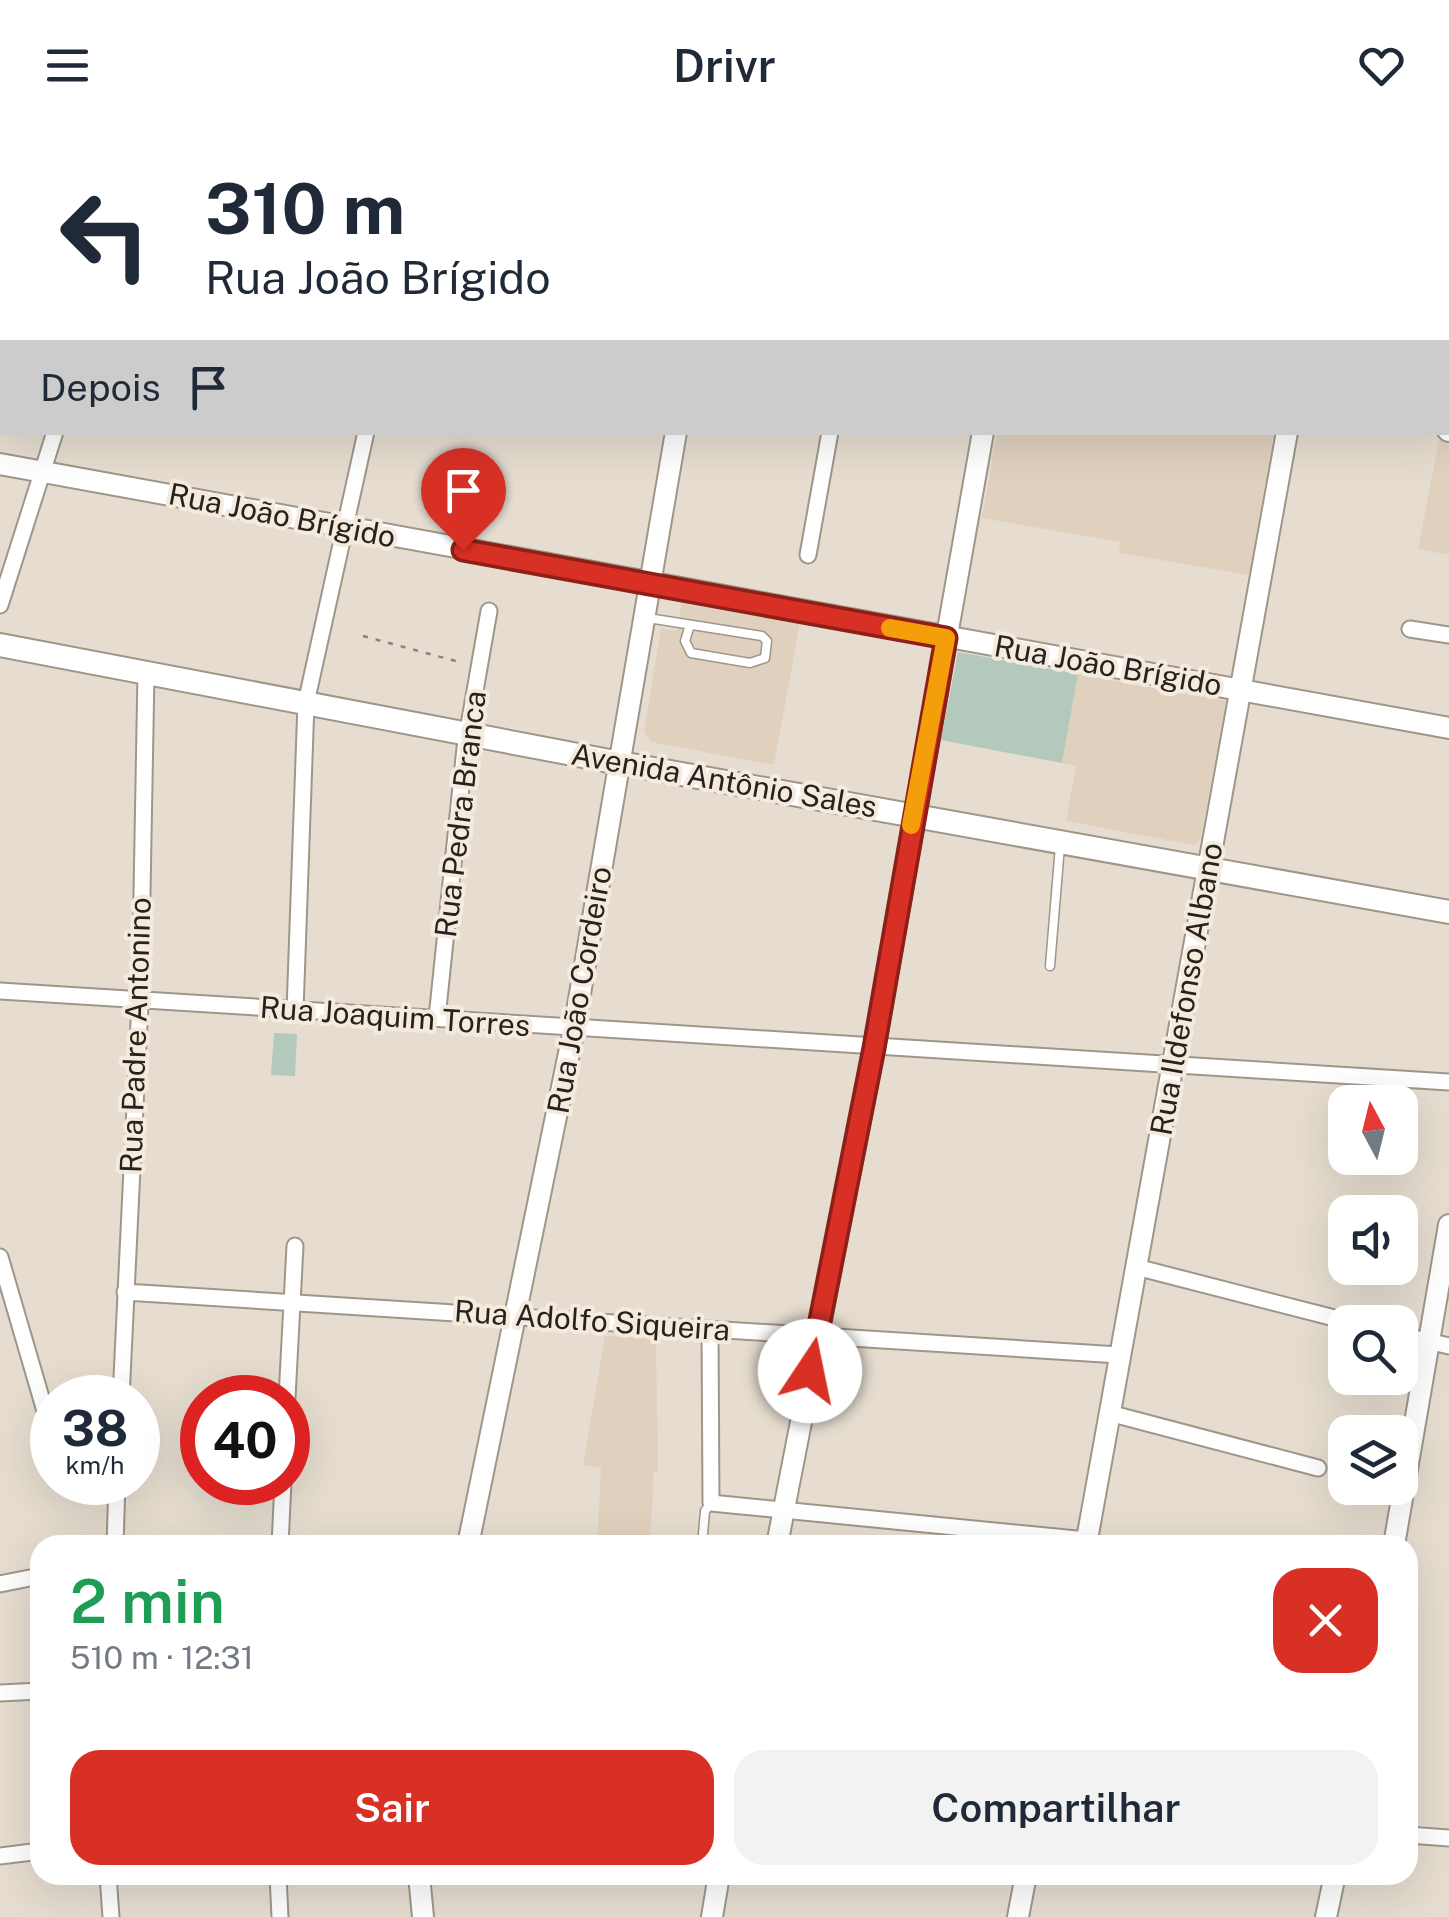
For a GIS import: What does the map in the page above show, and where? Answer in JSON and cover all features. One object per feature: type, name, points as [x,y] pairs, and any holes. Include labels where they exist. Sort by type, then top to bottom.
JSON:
[{"type":"main road","name":"Avenida Antônio Sales","points":[[0,644],[620,763],[1449,912]]},
{"type":"street","points":[[0,605],[54,435]]},
{"type":"street","points":[[295,1011],[306,703],[365,435]]},
{"type":"street","name":"Rua João Cordeiro","points":[[470,1535],[574,1028],[675,435]]},
{"type":"street","points":[[808,555],[829,435]]},
{"type":"street","points":[[779,1535],[874,1048],[982,435]]},
{"type":"street","name":"Rua Ildefonso Albano","points":[[1087,1535],[1286,435]]},
{"type":"street","name":"Rua João Brígido","points":[[0,464],[1449,728]]},
{"type":"street","name":"Rua Pedra Branca","points":[[438,1018],[467,733],[489,611]]},
{"type":"street","points":[[1410,629],[1449,635]]},
{"type":"street","name":"Rua Padre Antonino","points":[[122,1375],[140,1002],[146,673]]},
{"type":"street","name":"Rua Joaquim Torres","points":[[0,991],[1449,1082]]},
{"type":"street","points":[[1396,1535],[1440,1345],[1449,1225]]},
{"type":"street","points":[[288,1375],[295,1246]]},
{"type":"street","points":[[0,1257],[34,1375]]},
{"type":"street","points":[[1136,1267],[1328,1316]]},
{"type":"street","name":"Rua Adolfo Siqueira","points":[[125,1292],[1119,1355]]},
{"type":"street","points":[[710,1329],[711,1503],[1013,1535]]},
{"type":"street","points":[[1109,1413],[1318,1468]]},
{"type":"street","points":[[115,1535],[116,1505]]},
{"type":"street","points":[[280,1535],[282,1505]]},
{"type":"street","points":[[0,1584],[30,1578]]},
{"type":"street","points":[[0,1693],[30,1692]]},
{"type":"street","points":[[1418,1836],[1449,1838]]},
{"type":"street","points":[[0,1856],[30,1852]]},
{"type":"street","points":[[108,1885],[110,1917]]},
{"type":"street","points":[[278,1885],[280,1917]]},
{"type":"street","points":[[421,1885],[423,1917]]},
{"type":"street","points":[[712,1917],[717,1885]]},
{"type":"street","points":[[1018,1917],[1024,1885]]},
{"type":"street","points":[[1326,1917],[1333,1885]]},
{"type":"lane","points":[[643,617],[762,636],[767,641],[765,658],[750,663],[691,653],[686,641],[690,625]]},
{"type":"lane","points":[[1050,966],[1060,842]]},
{"type":"lane","points":[[703,1535],[705,1511],[711,1503]]},
{"type":"path","points":[[363,636],[464,664]]},
{"type":"shaded area","points":[[997,435],[1274,435],[1249,575],[1119,553],[1120,542],[982,518]]},
{"type":"shaded area","points":[[1439,440],[1449,442],[1449,555],[1418,549]]},
{"type":"shaded area","points":[[681,603],[800,623],[774,765],[651,742],[644,732],[661,628],[677,631]]},
{"type":"shaded area","points":[[1078,674],[1226,701],[1200,841],[1194,845],[1066,821],[1076,766],[1062,763]]},
{"type":"shaded area","points":[[605,1336],[656,1339],[658,1472],[654,1472],[651,1535],[598,1535],[601,1468],[583,1465]]},
{"type":"green space","points":[[958,652],[1078,674],[1062,763],[941,740]]},
{"type":"green space","points":[[274,1033],[297,1034],[295,1076],[271,1075]]},
{"type":"slow traffic","points":[[890,628],[946,638],[911,825]]},
{"type":"route","points":[[463,550],[946,638],[874,1048],[810,1371]]}]
